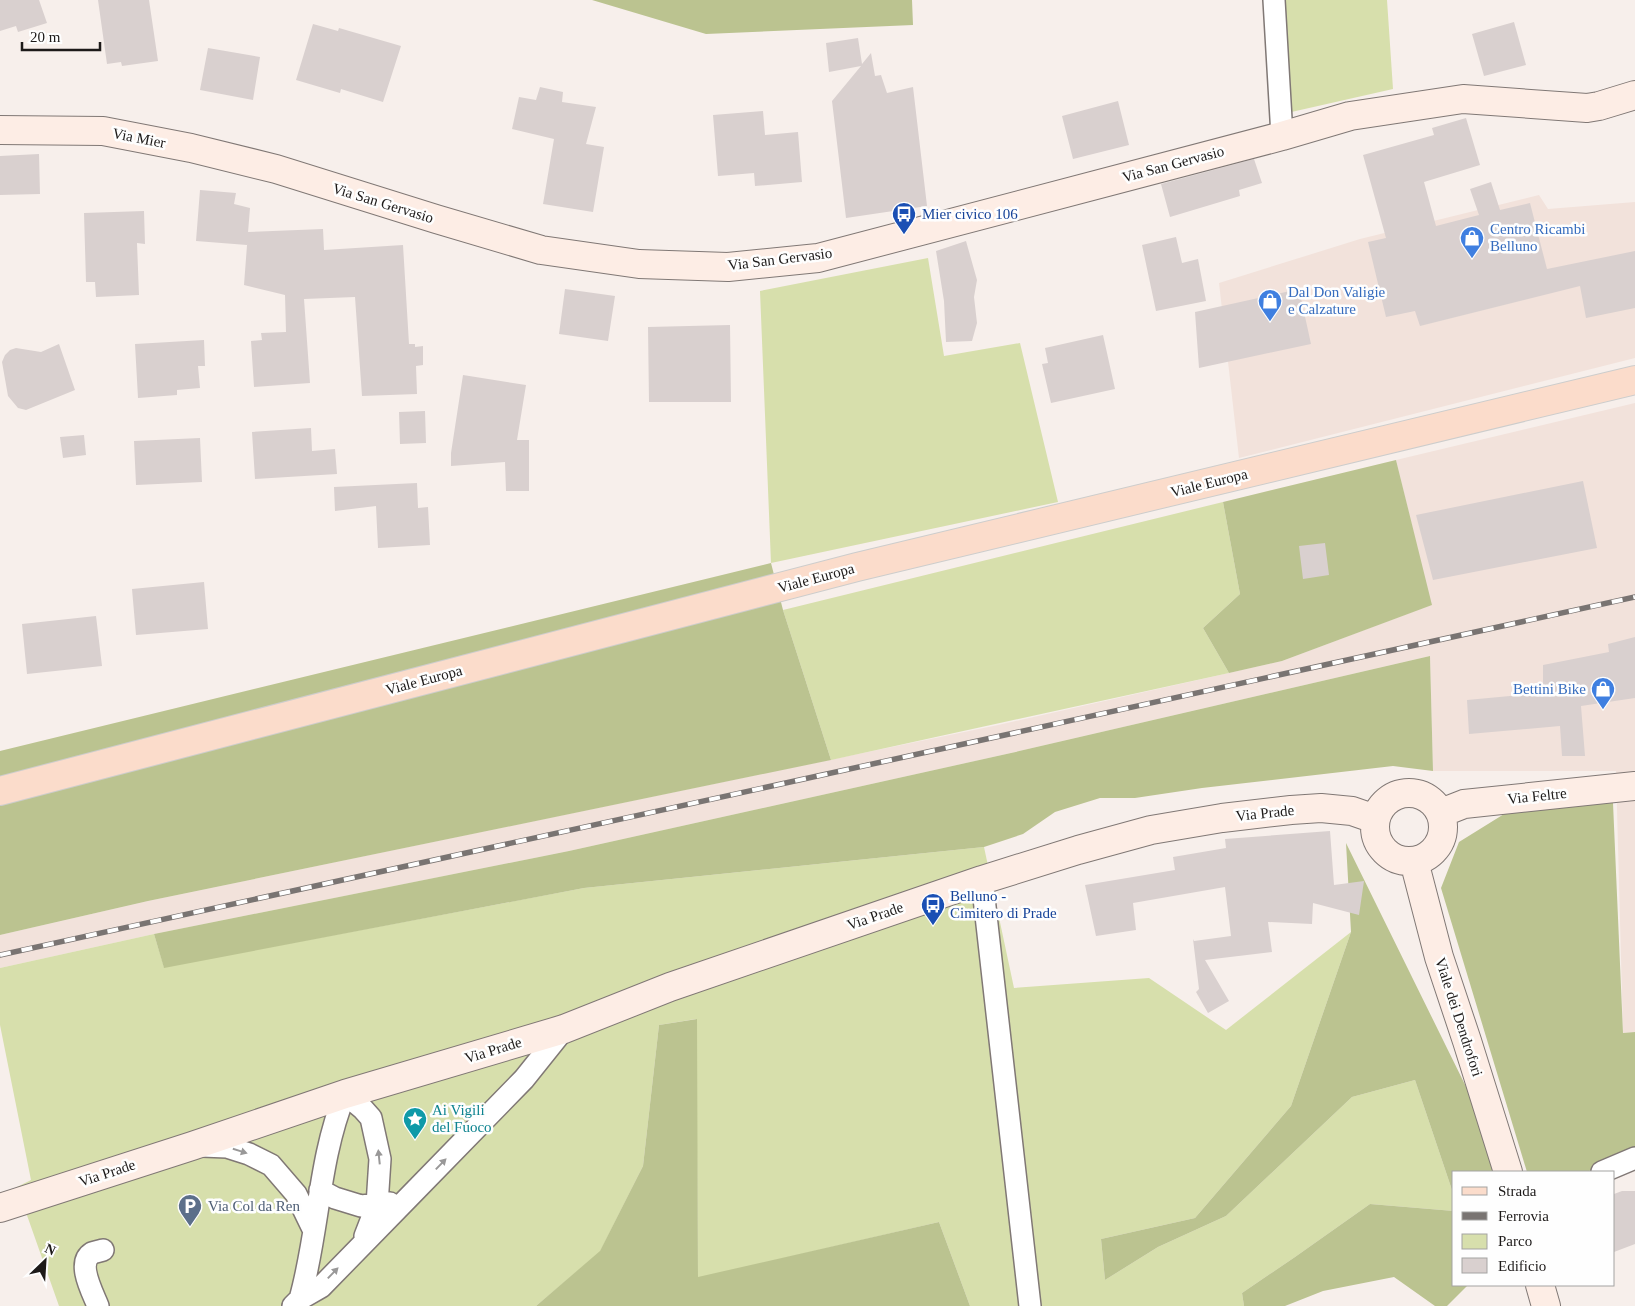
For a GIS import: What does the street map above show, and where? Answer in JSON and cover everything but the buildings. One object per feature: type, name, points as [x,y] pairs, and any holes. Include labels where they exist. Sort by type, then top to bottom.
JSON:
[{"type":"main road","name":"Via San Gervasio","points":[[276,169],[436,220],[541,250],[639,264],[728,267],[818,258],[1282,136],[1350,116],[1462,98],[1587,108],[1635,95]]},
{"type":"main road","name":"Via Mier","points":[[0,130],[103,131],[191,148],[276,169]]},
{"type":"main road","name":"Viale Europa","points":[[0,791],[857,567],[1635,380]]},
{"type":"main road","name":"Via Feltre","points":[[1441,813],[1464,804],[1635,786]]},
{"type":"main road","points":[[1417,793],[1435,804],[1441,813],[1444,828],[1440,844],[1429,856],[1414,861],[1401,861],[1389,855],[1379,845],[1375,832],[1375,819],[1379,809],[1395,795],[1417,793]]},
{"type":"main road","name":"Via Prade","points":[[0,1208],[345,1094],[564,1029],[670,987],[982,880],[1078,850],[1151,830],[1222,818],[1291,810],[1321,808],[1352,811],[1375,819]]},
{"type":"main road","name":"Viale dei Dendrofori","points":[[1414,861],[1439,957],[1468,1041],[1508,1171]]},
{"type":"main road","points":[[1540,1286],[1546,1306]]},
{"type":"street","points":[[1274,0],[1282,136]]},
{"type":"street","points":[[982,880],[1030,1306]]},
{"type":"street","points":[[296,1303],[320,1287],[407,1199],[524,1079],[564,1029]]},
{"type":"street","points":[[296,1303],[308,1271],[313,1229],[328,1147],[336,1116],[345,1094],[364,1109],[371,1118],[380,1159],[377,1205],[363,1242]]},
{"type":"street","points":[[192,1146],[226,1147],[248,1154],[271,1165],[296,1194],[313,1229]]},
{"type":"street","points":[[1604,1171],[1635,1158]]},
{"type":"street","points":[[320,1190],[336,1198],[361,1206],[407,1199]]},
{"type":"street","points":[[98,1306],[84,1268],[85,1260],[91,1254],[103,1250]]},
{"type":"shaded area","points":[[1539,195],[1548,209],[1635,202],[1635,358],[1239,458],[1219,283],[1360,239]]},
{"type":"shaded area","points":[[1635,403],[1635,1032],[1623,1033],[1616,771],[1433,771],[1430,656],[1011,753],[569,851],[154,934],[0,968],[0,935],[148,901],[998,725],[1282,661],[1431,605],[1396,460]]},
{"type":"green space","points":[[592,0],[912,0],[913,25],[706,34]]},
{"type":"green space","points":[[1279,0],[1387,0],[1393,89],[1287,113]]},
{"type":"green space","points":[[928,258],[944,356],[1020,343],[1058,502],[771,563],[760,291]]},
{"type":"green space","points":[[1396,460],[1432,605],[1282,661],[1229,673],[1203,628],[1240,594],[1223,502]]},
{"type":"green space","points":[[1223,502],[1240,594],[1203,628],[1229,673],[831,760],[783,610]]},
{"type":"green space","points":[[771,563],[783,610],[831,760],[148,901],[0,935],[0,751]]},
{"type":"green space","points":[[1430,656],[1433,771],[1393,766],[1202,788],[1135,798],[1100,798],[1055,812],[1023,834],[984,847],[584,888],[164,968],[154,934],[569,851],[1011,753]]},
{"type":"green space","points":[[1613,803],[1623,1033],[1635,1032],[1635,1151],[1589,1171],[1527,1171],[1441,888],[1459,842],[1517,806]]},
{"type":"green space","points":[[1346,843],[1508,1171],[1452,1171],[1452,1190],[1415,1080],[1352,1097],[1226,1216],[1158,1247],[1105,1280],[1101,1239],[1195,1218],[1291,1106],[1351,932]]},
{"type":"green space","points":[[984,847],[1014,988],[1149,978],[1226,1030],[1351,932],[1291,1106],[1195,1218],[1101,1239],[1105,1280],[1158,1247],[1226,1216],[1352,1097],[1415,1080],[1452,1190],[1452,1211],[1370,1204],[1242,1293],[1244,1306],[970,1306],[939,1222],[698,1278],[696,1019],[659,1025],[643,1166],[600,1252],[536,1306],[59,1306],[17,1187],[31,1180],[0,1025],[0,968],[154,934],[164,967],[584,888]]},
{"type":"green space","points":[[697,1019],[698,1277],[939,1222],[970,1306],[536,1306],[600,1251],[643,1166],[659,1025]]},
{"type":"green space","points":[[1370,1204],[1452,1211],[1452,1286],[1467,1286],[1447,1306],[1435,1306],[1394,1277],[1323,1291],[1285,1306],[1244,1306],[1242,1293]]},
{"type":"railway","points":[[0,955],[1635,597]]},
{"type":"place","name":"Mier civico 106","points":[[904,235]]},
{"type":"place","name":"Centro Ricambi Belluno","points":[[1472,259]]},
{"type":"place","name":"Dal Don Valigie e Calzature","points":[[1270,322]]},
{"type":"place","name":"Bettini Bike","points":[[1603,710]]},
{"type":"place","name":"Belluno - Cimitero di Prade","points":[[933,926]]},
{"type":"place","name":"Ai Vigili del Fuoco","points":[[415,1140]]},
{"type":"place","name":"Via Col da Ren","points":[[190,1227]]}]
